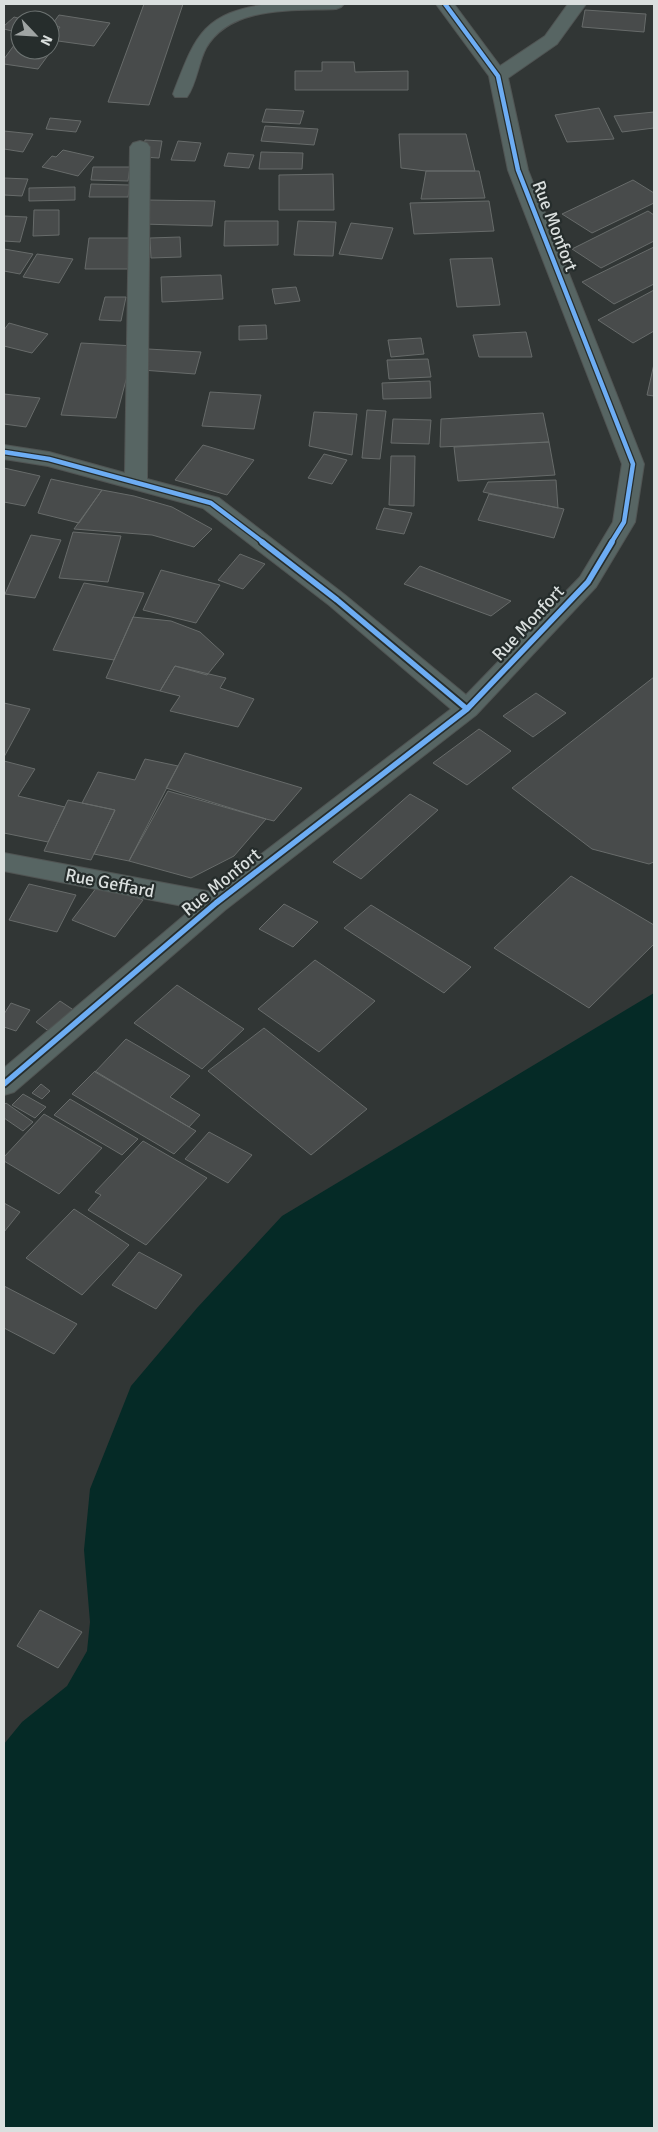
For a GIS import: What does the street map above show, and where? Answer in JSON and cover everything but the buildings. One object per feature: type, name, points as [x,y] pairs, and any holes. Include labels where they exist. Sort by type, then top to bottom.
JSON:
[{"type":"street","name":"Rue Monfort","points":[[4,1084],[216,903],[468,709],[588,582],[624,522],[644,468],[518,170],[498,76],[445,4]]},
{"type":"street","points":[[498,76],[551,40],[577,4]]},
{"type":"street","points":[[136,483],[140,147]]},
{"type":"street","points":[[4,452],[49,459],[211,503],[338,600],[468,709]]},
{"type":"street","name":"Rue Geffard","points":[[4,862],[216,903]]},
{"type":"lane","points":[[181,94],[200,46],[217,27],[232,17],[247,12],[336,4]]},
{"type":"water","points":[[654,993],[654,2128],[4,2128],[4,1744],[22,1722],[67,1686],[87,1651],[90,1622],[84,1550],[90,1489],[131,1386],[197,1308],[282,1216]]},
{"type":"cycle path","points":[[4,1084],[216,903],[467,709],[588,582],[624,522],[633,464],[518,170],[498,76],[445,4]]},
{"type":"cycle path","points":[[4,452],[49,459],[211,503],[337,600],[467,709]]}]
